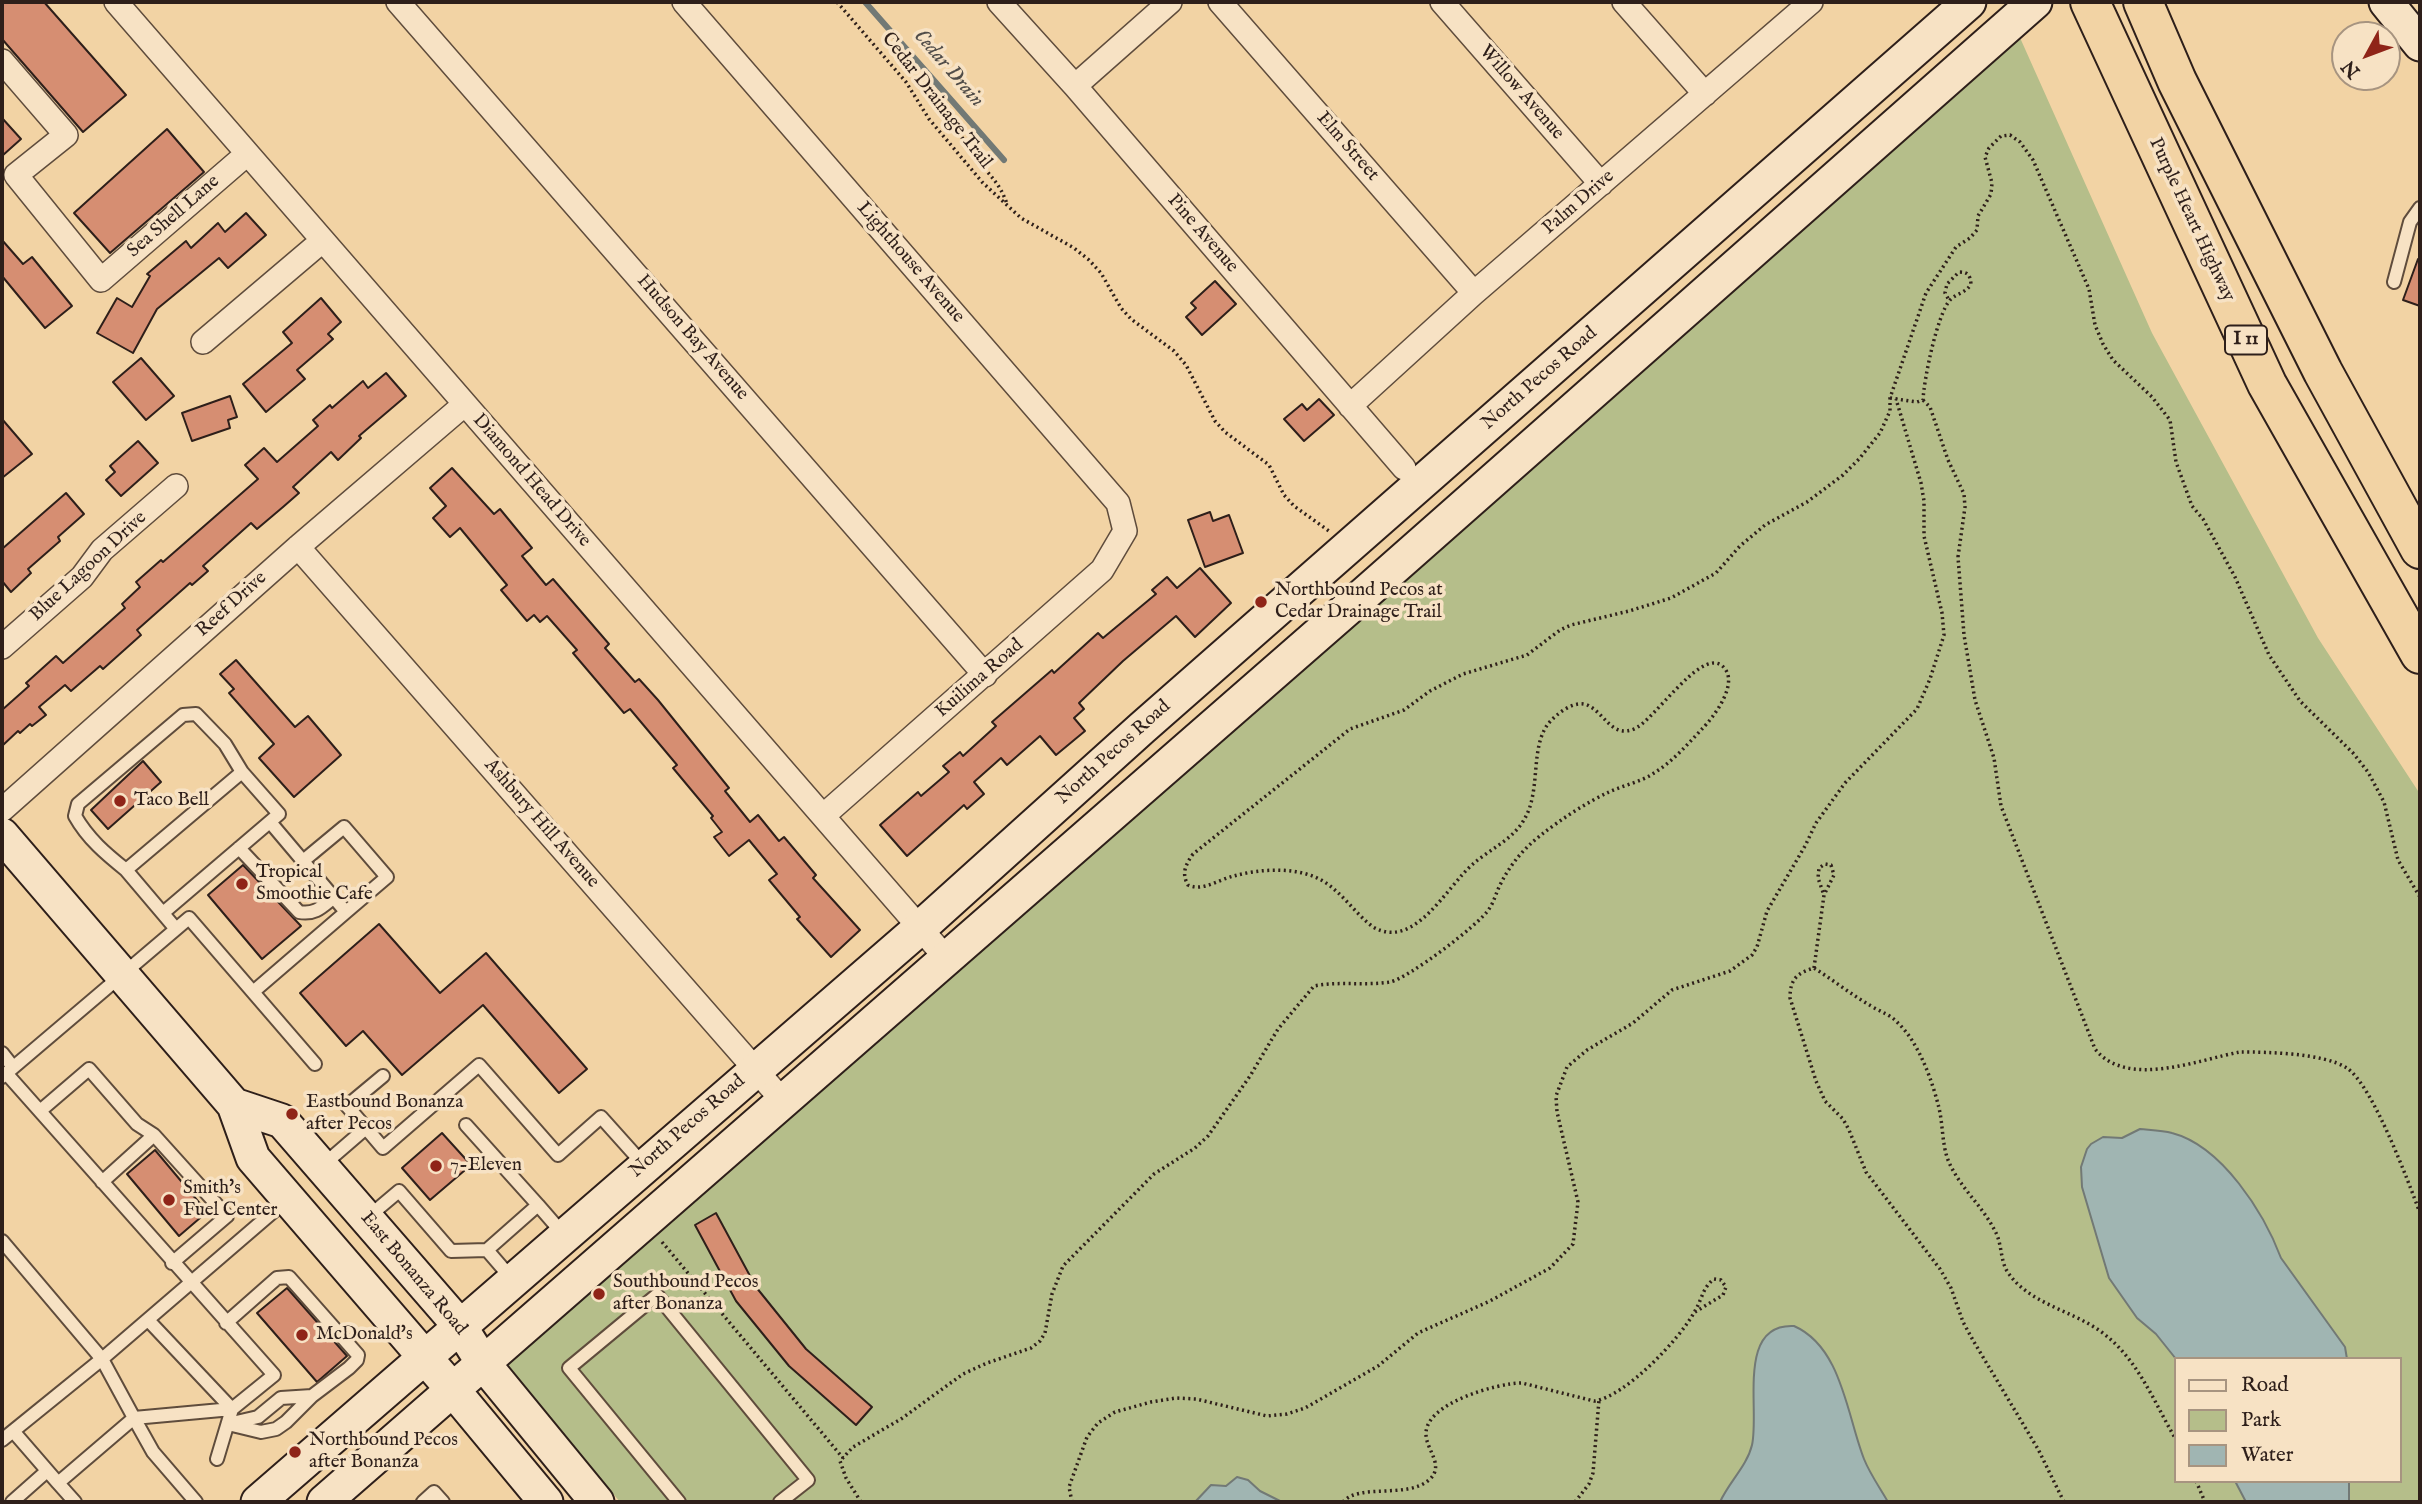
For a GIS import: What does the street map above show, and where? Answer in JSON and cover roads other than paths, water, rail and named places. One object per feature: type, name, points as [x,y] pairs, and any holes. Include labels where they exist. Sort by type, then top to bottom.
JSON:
[{"type":"highway","points":[[2143,2],[2194,116],[2323,372],[2420,549]]},
{"type":"highway","name":"Purple Heart Highway","points":[[2093,8],[2267,384],[2420,654]]},
{"type":"main road","name":"North Pecos Road","points":[[258,1502],[920,928],[1142,728],[1969,2]]},
{"type":"main road","points":[[291,1502],[294,1499],[325,1502],[1362,596],[2035,2]]},
{"type":"main road","points":[[2386,2],[2420,44]]},
{"type":"main road","points":[[2,835],[234,1105],[253,1158],[546,1502]]},
{"type":"main road","name":"East Bonanza Road","points":[[234,1105],[282,1121],[459,1325],[483,1363],[597,1502]]},
{"type":"street","name":"Diamond Head Drive","points":[[116,2],[947,959]]},
{"type":"street","name":"Hudson Bay Avenue","points":[[398,2],[985,675]]},
{"type":"street","name":"Lighthouse Avenue","points":[[684,2],[1118,503],[1125,531]]},
{"type":"street","name":"Pine Avenue","points":[[999,2],[1075,86],[1404,468]]},
{"type":"street","points":[[1075,86],[1170,2]]},
{"type":"street","name":"Elm Street","points":[[1220,2],[1474,293]]},
{"type":"street","name":"Willow Avenue","points":[[1442,2],[1601,184]]},
{"type":"street","points":[[1624,2],[1705,94]]},
{"type":"street","name":"Palm Drive","points":[[1350,406],[1474,293],[1811,2]]},
{"type":"street","name":"Sea Shell Lane","points":[[2,61],[65,135],[16,175],[101,280],[247,154]]},
{"type":"street","points":[[203,342],[322,241]]},
{"type":"street","name":"Reef Drive","points":[[2,810],[298,547],[465,404]]},
{"type":"street","name":"Blue Lagoon Drive","points":[[2,647],[82,577],[102,550],[176,486]]},
{"type":"street","name":"Kuilima Road","points":[[823,816],[1102,570],[1125,531]]},
{"type":"street","name":"Ashbury Hill Avenue","points":[[298,547],[783,1101]]},
{"type":"lane","points":[[2394,282],[2410,222],[2420,208]]},
{"type":"lane","points":[[163,913],[279,814],[243,772],[225,744],[196,714],[183,715],[78,804],[75,816],[99,848],[126,870],[176,929]]},
{"type":"lane","points":[[126,870],[243,772]]},
{"type":"lane","points":[[270,822],[346,912]]},
{"type":"lane","points":[[253,992],[387,877],[344,827],[303,861]]},
{"type":"lane","points":[[239,848],[299,912],[309,914],[317,911],[334,897]]},
{"type":"lane","points":[[7,1073],[189,918],[315,1064]]},
{"type":"lane","points":[[2,1053],[7,1073],[172,1263],[274,1375],[232,1409],[134,1418],[58,1483]]},
{"type":"lane","points":[[383,1076],[347,1106],[383,1148],[479,1065],[558,1155],[601,1117],[644,1165]]},
{"type":"lane","points":[[40,1111],[89,1069],[138,1124],[154,1135],[227,1216],[172,1263]]},
{"type":"lane","points":[[466,1125],[564,1235]]},
{"type":"lane","points":[[321,1166],[366,1128]]},
{"type":"lane","points":[[102,1182],[154,1135]]},
{"type":"lane","points":[[367,1219],[399,1191],[451,1251],[487,1250],[538,1205]]},
{"type":"lane","points":[[2,1440],[102,1359],[288,1199]]},
{"type":"lane","points":[[2,1241],[102,1359],[153,1452],[196,1502]]},
{"type":"lane","points":[[487,1250],[513,1279]]},
{"type":"lane","points":[[226,1323],[277,1278],[289,1277],[358,1355],[349,1368],[312,1396],[286,1422],[269,1432],[228,1424]]},
{"type":"lane","points":[[672,1500],[569,1368],[657,1295],[808,1480],[780,1502]]},
{"type":"lane","points":[[148,1320],[232,1409]]},
{"type":"lane","points":[[228,1424],[254,1419],[281,1398],[312,1396]]},
{"type":"lane","points":[[217,1459],[232,1409]]},
{"type":"lane","points":[[13,1431],[75,1502]]},
{"type":"lane","points":[[12,1502],[47,1471]]},
{"type":"lane","points":[[423,1502],[434,1492],[443,1502]]},
{"type":"water","points":[[2140,1129],[2168,1132],[2190,1140],[2224,1166],[2252,1202],[2281,1258],[2345,1347],[2347,1357],[2174,1357],[2156,1334],[2137,1318],[2109,1278],[2082,1187],[2081,1167],[2091,1144],[2103,1137],[2122,1138]]},
{"type":"water","points":[[1794,1326],[1810,1336],[1833,1366],[1864,1459],[1888,1502],[1720,1502],[1746,1460],[1752,1445],[1757,1353],[1764,1338],[1776,1329]]},
{"type":"water","points":[[1237,1477],[1248,1480],[1260,1491],[1282,1502],[1195,1502],[1211,1485],[1226,1486]]},
{"type":"water","points":[[2236,1483],[2349,1483],[2349,1502],[2246,1502]]},
{"type":"waterway","name":"Cedar Drain","points":[[865,2],[1004,160]]},
{"type":"place","name":"Northbound Pecos at Cedar Drainage Trail","points":[[1261,602]]},
{"type":"place","name":"Taco Bell","points":[[120,801]]},
{"type":"place","name":"Tropical Smoothie Cafe","points":[[242,884]]},
{"type":"place","name":"Eastbound Bonanza after Pecos","points":[[292,1114]]},
{"type":"place","name":"7-Eleven","points":[[436,1166]]},
{"type":"place","name":"Smith's Fuel Center","points":[[169,1200]]},
{"type":"place","name":"Southbound Pecos after Bonanza","points":[[599,1294]]},
{"type":"place","name":"McDonald's","points":[[302,1335]]},
{"type":"place","name":"Northbound Pecos after Bonanza","points":[[295,1452]]}]
